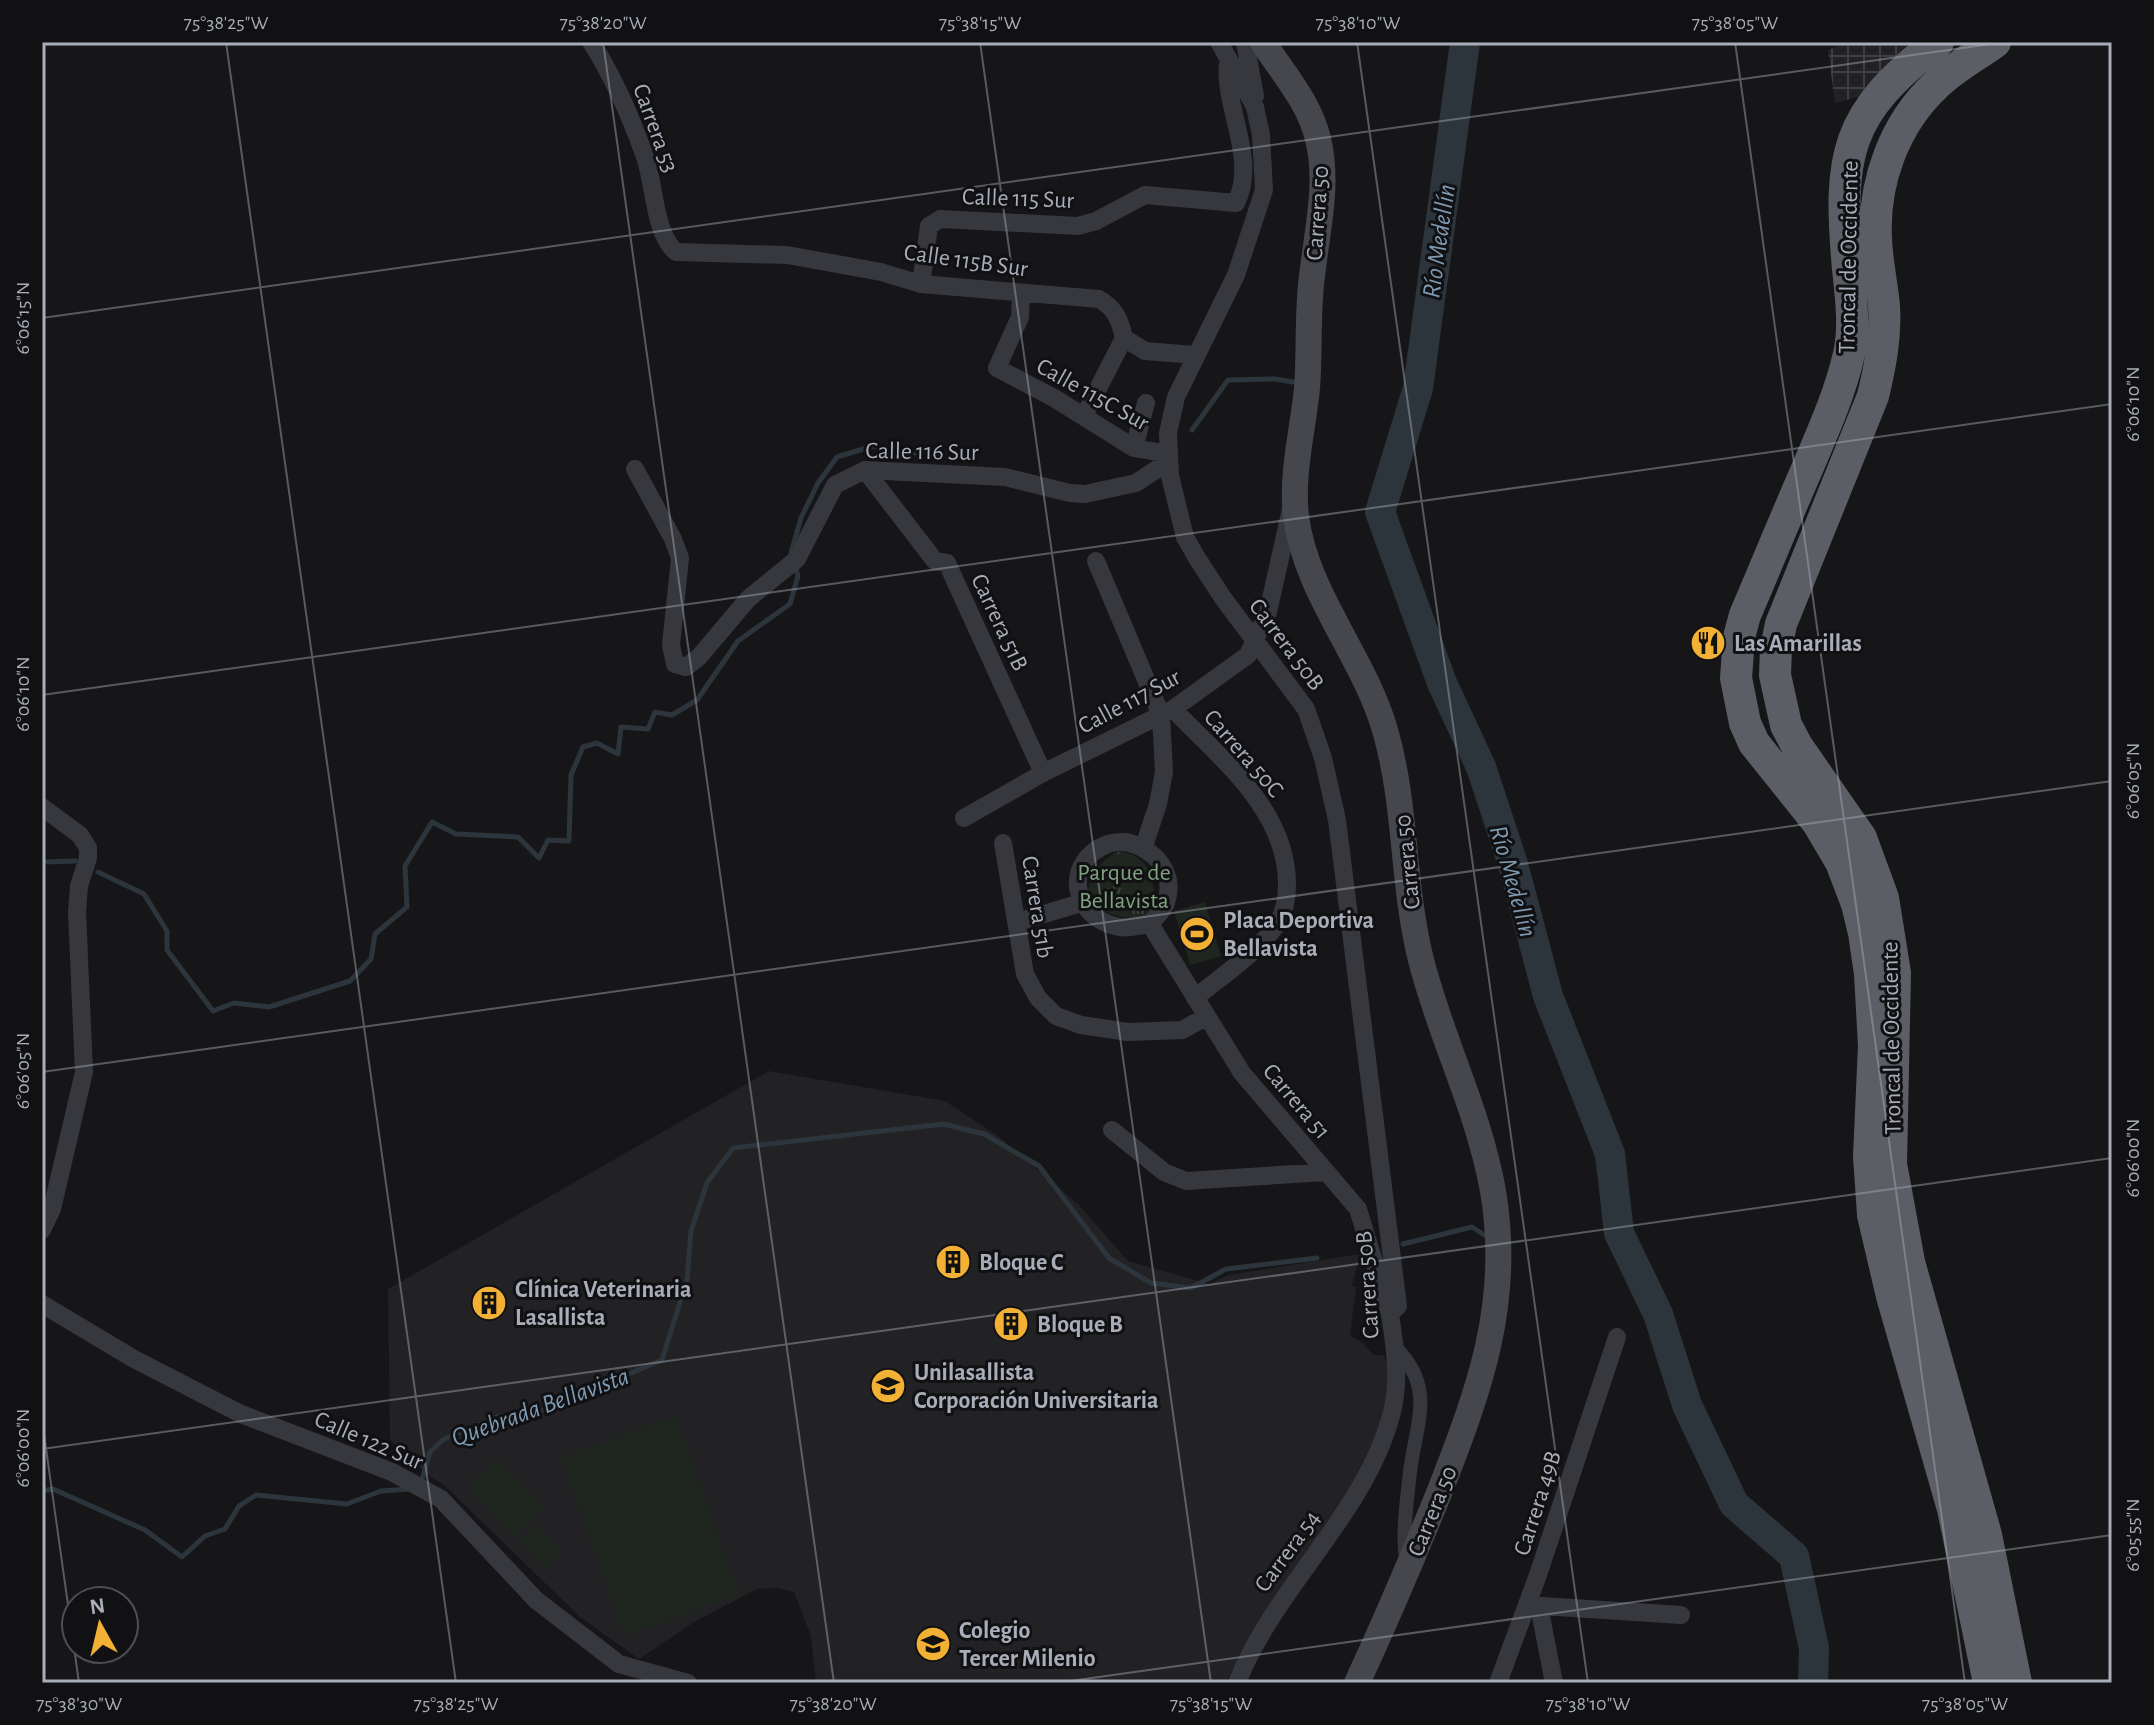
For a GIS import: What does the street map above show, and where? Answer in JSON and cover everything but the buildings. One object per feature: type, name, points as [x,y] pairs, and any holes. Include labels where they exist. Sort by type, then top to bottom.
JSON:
[{"type":"highway","name":"Troncal de Occidente","points":[[1938,42],[1885,88],[1864,115],[1854,136],[1846,168],[1844,194],[1851,302],[1850,350],[1843,380],[1824,428],[1745,615],[1739,637],[1736,678],[1745,723],[1754,743],[1818,823],[1841,862],[1857,904],[1864,933],[1872,1003],[1874,1046],[1869,1184],[1873,1215],[1892,1296],[1953,1509],[1989,1683]]},
{"type":"highway","name":"Troncal de Occidente","points":[[1995,42],[1938,83],[1921,100],[1896,140],[1882,176],[1876,216],[1884,307],[1880,367],[1873,396],[1781,624],[1775,675],[1786,725],[1797,746],[1861,838],[1883,898],[1895,973],[1891,1164],[1909,1262],[1986,1535],[2016,1683]]},
{"type":"main road","name":"Carrera 50","points":[[1263,42],[1309,108],[1319,140],[1323,170],[1310,292],[1307,385],[1294,493],[1300,543],[1372,691],[1385,727],[1402,808],[1413,919],[1421,961],[1484,1149],[1494,1194],[1498,1234],[1493,1331],[1470,1415],[1407,1573],[1357,1683]]},
{"type":"street","name":"Carrera 53","points":[[591,42],[605,64],[646,156],[664,236]]},
{"type":"street","points":[[1245,42],[1254,82],[1255,107]]},
{"type":"street","name":"Carrera 50B","points":[[1224,50],[1255,107],[1261,135],[1264,190],[1236,275],[1176,397],[1168,433],[1169,458],[1174,495],[1185,537],[1223,598],[1306,709],[1333,800],[1398,1306],[1390,1314],[1396,1348],[1396,1384],[1392,1412],[1379,1448]]},
{"type":"street","name":"Calle 115 Sur","points":[[921,284],[929,226],[940,219],[1078,226],[1096,221],[1145,195],[1231,204],[1239,201],[1243,158],[1224,50]]},
{"type":"street","name":"Calle 115B Sur","points":[[664,236],[676,252],[787,255],[881,272],[921,284],[1099,299],[1110,305],[1121,321],[1124,338]]},
{"type":"street","name":"Calle 115C Sur","points":[[1021,293],[1020,317],[997,368],[1084,416],[1134,448],[1169,458]]},
{"type":"street","points":[[1084,416],[1124,338],[1145,351],[1195,355]]},
{"type":"street","points":[[1134,448],[1146,403]]},
{"type":"street","name":"Calle 116 Sur","points":[[635,469],[680,558],[671,645],[675,664],[686,667],[699,657],[748,599],[797,559],[835,485],[865,470],[1005,477],[1085,494],[1136,483],[1169,458]]},
{"type":"street","name":"Carrera 51B","points":[[865,470],[935,561],[947,563],[1043,773]]},
{"type":"street","name":"Calle 117 Sur","points":[[964,818],[1043,773],[1167,712],[1248,655],[1268,612],[1294,493]]},
{"type":"street","points":[[1096,561],[1167,712],[1164,772],[1158,804],[1144,846]]},
{"type":"street","name":"Carrera 50C","points":[[1167,712],[1247,787],[1280,838],[1287,872],[1287,901],[1279,922],[1260,944],[1195,998]]},
{"type":"street","points":[[42,807],[80,835],[88,848],[79,886],[77,912],[84,1072],[52,1209],[42,1230]]},
{"type":"street","points":[[1126,842],[1144,846],[1162,862],[1169,883],[1165,906],[1150,924],[1122,928],[1097,920],[1081,903],[1078,886],[1082,868],[1093,853],[1108,844],[1126,842]]},
{"type":"street","name":"Carrera 51b","points":[[1003,843],[1025,974],[1038,998],[1056,1016],[1081,1025],[1128,1032],[1182,1030],[1206,1017]]},
{"type":"street","points":[[1017,922],[1081,903]]},
{"type":"street","name":"Carrera 51","points":[[1150,924],[1242,1073],[1358,1209],[1390,1314]]},
{"type":"street","points":[[1112,1130],[1164,1172],[1186,1181],[1326,1172]]},
{"type":"street","name":"Calle 122 Sur","points":[[42,1304],[134,1359],[241,1414],[392,1472],[441,1499],[536,1600],[619,1664],[688,1683]]},
{"type":"street","name":"Carrera 49B","points":[[1498,1683],[1533,1605],[1617,1337]]},
{"type":"street","points":[[1396,1348],[1412,1364],[1420,1390],[1421,1418],[1410,1470],[1404,1545],[1407,1573]]},
{"type":"street","name":"Carrera 54","points":[[1237,1683],[1253,1646],[1274,1610],[1348,1507],[1379,1448]]},
{"type":"street","points":[[1554,1683],[1533,1605],[1681,1615]]},
{"type":"shaded area","points":[[1834,42],[1917,42],[1865,95],[1835,103],[1828,50],[1836,47]]},
{"type":"shaded area","name":"Unilasallista Corporación Universitaria","points":[[769,1071],[945,1101],[999,1137],[1078,1204],[1128,1261],[1210,1284],[1228,1275],[1360,1254],[1352,1286],[1356,1287],[1350,1336],[1362,1342],[1374,1355],[1383,1355],[1389,1366],[1386,1406],[1375,1442],[1357,1481],[1260,1619],[1226,1683],[816,1683],[811,1636],[794,1592],[778,1588],[757,1589],[694,1622],[639,1659],[580,1617],[444,1485],[429,1476],[390,1440],[388,1289]]},
{"type":"green space","name":"Parque de Bellavista","points":[[1117,852],[1133,855],[1148,870],[1155,901],[1148,916],[1125,917],[1103,911],[1096,907],[1087,893],[1097,869]]},
{"type":"green space","name":"Placa Deportiva Bellavista","points":[[1205,902],[1221,956],[1190,965],[1174,911]]},
{"type":"green space","points":[[676,1416],[739,1595],[624,1636],[561,1457]]},
{"type":"green space","points":[[497,1458],[545,1507],[514,1537],[466,1488]]},
{"type":"green space","points":[[536,1526],[562,1551],[545,1568],[519,1543]]},
{"type":"waterway","name":"Río Medellín","points":[[1465,42],[1418,388],[1380,512],[1442,683],[1481,767],[1513,864],[1548,996],[1610,1154],[1619,1233],[1658,1314],[1687,1405],[1734,1504],[1794,1556],[1814,1648],[1813,1683]]},
{"type":"waterway","points":[[1192,430],[1228,380],[1275,379],[1293,382]]},
{"type":"waterway","points":[[791,553],[801,518],[818,483],[837,457],[873,446],[922,454]]},
{"type":"waterway","points":[[98,872],[144,894],[167,931],[167,950],[213,1011],[234,1003],[269,1007],[350,981],[371,959],[375,934],[407,907],[405,866],[432,822],[456,834],[518,837],[539,858],[548,840],[569,841],[571,775],[583,747],[597,743],[618,754],[621,727],[648,729],[655,712],[672,715],[697,700],[738,641],[790,604],[798,576],[795,565]]},
{"type":"waterway","points":[[42,862],[75,861]]},
{"type":"waterway","name":"Quebrada Bellavista","points":[[418,1483],[423,1477],[430,1452],[444,1439],[499,1416],[543,1410],[662,1360],[687,1280],[691,1231],[707,1183],[733,1148],[943,1124],[984,1134],[1039,1166],[1109,1258],[1151,1283],[1191,1288],[1226,1269],[1317,1258]]},
{"type":"waterway","name":"Quebrada Bellavista","points":[[1403,1244],[1472,1227],[1489,1238]]},
{"type":"waterway","name":"Quebrada Bellavista","points":[[42,1491],[53,1489],[145,1530],[182,1557],[205,1536],[225,1529],[239,1506],[256,1495],[347,1504],[381,1491],[410,1489]]},
{"type":"place","name":"Las Amarillas","points":[[1708,643]]},
{"type":"place","name":"Placa Deportiva Bellavista","points":[[1197,934]]},
{"type":"place","name":"Bloque C","points":[[953,1262]]},
{"type":"place","name":"Clínica Veterinaria Lasallista","points":[[489,1303]]},
{"type":"place","name":"Bloque B","points":[[1011,1324]]},
{"type":"place","name":"Unilasallista Corporación Universitaria","points":[[888,1386]]},
{"type":"place","name":"Colegio Tercer Milenio","points":[[933,1644]]}]
